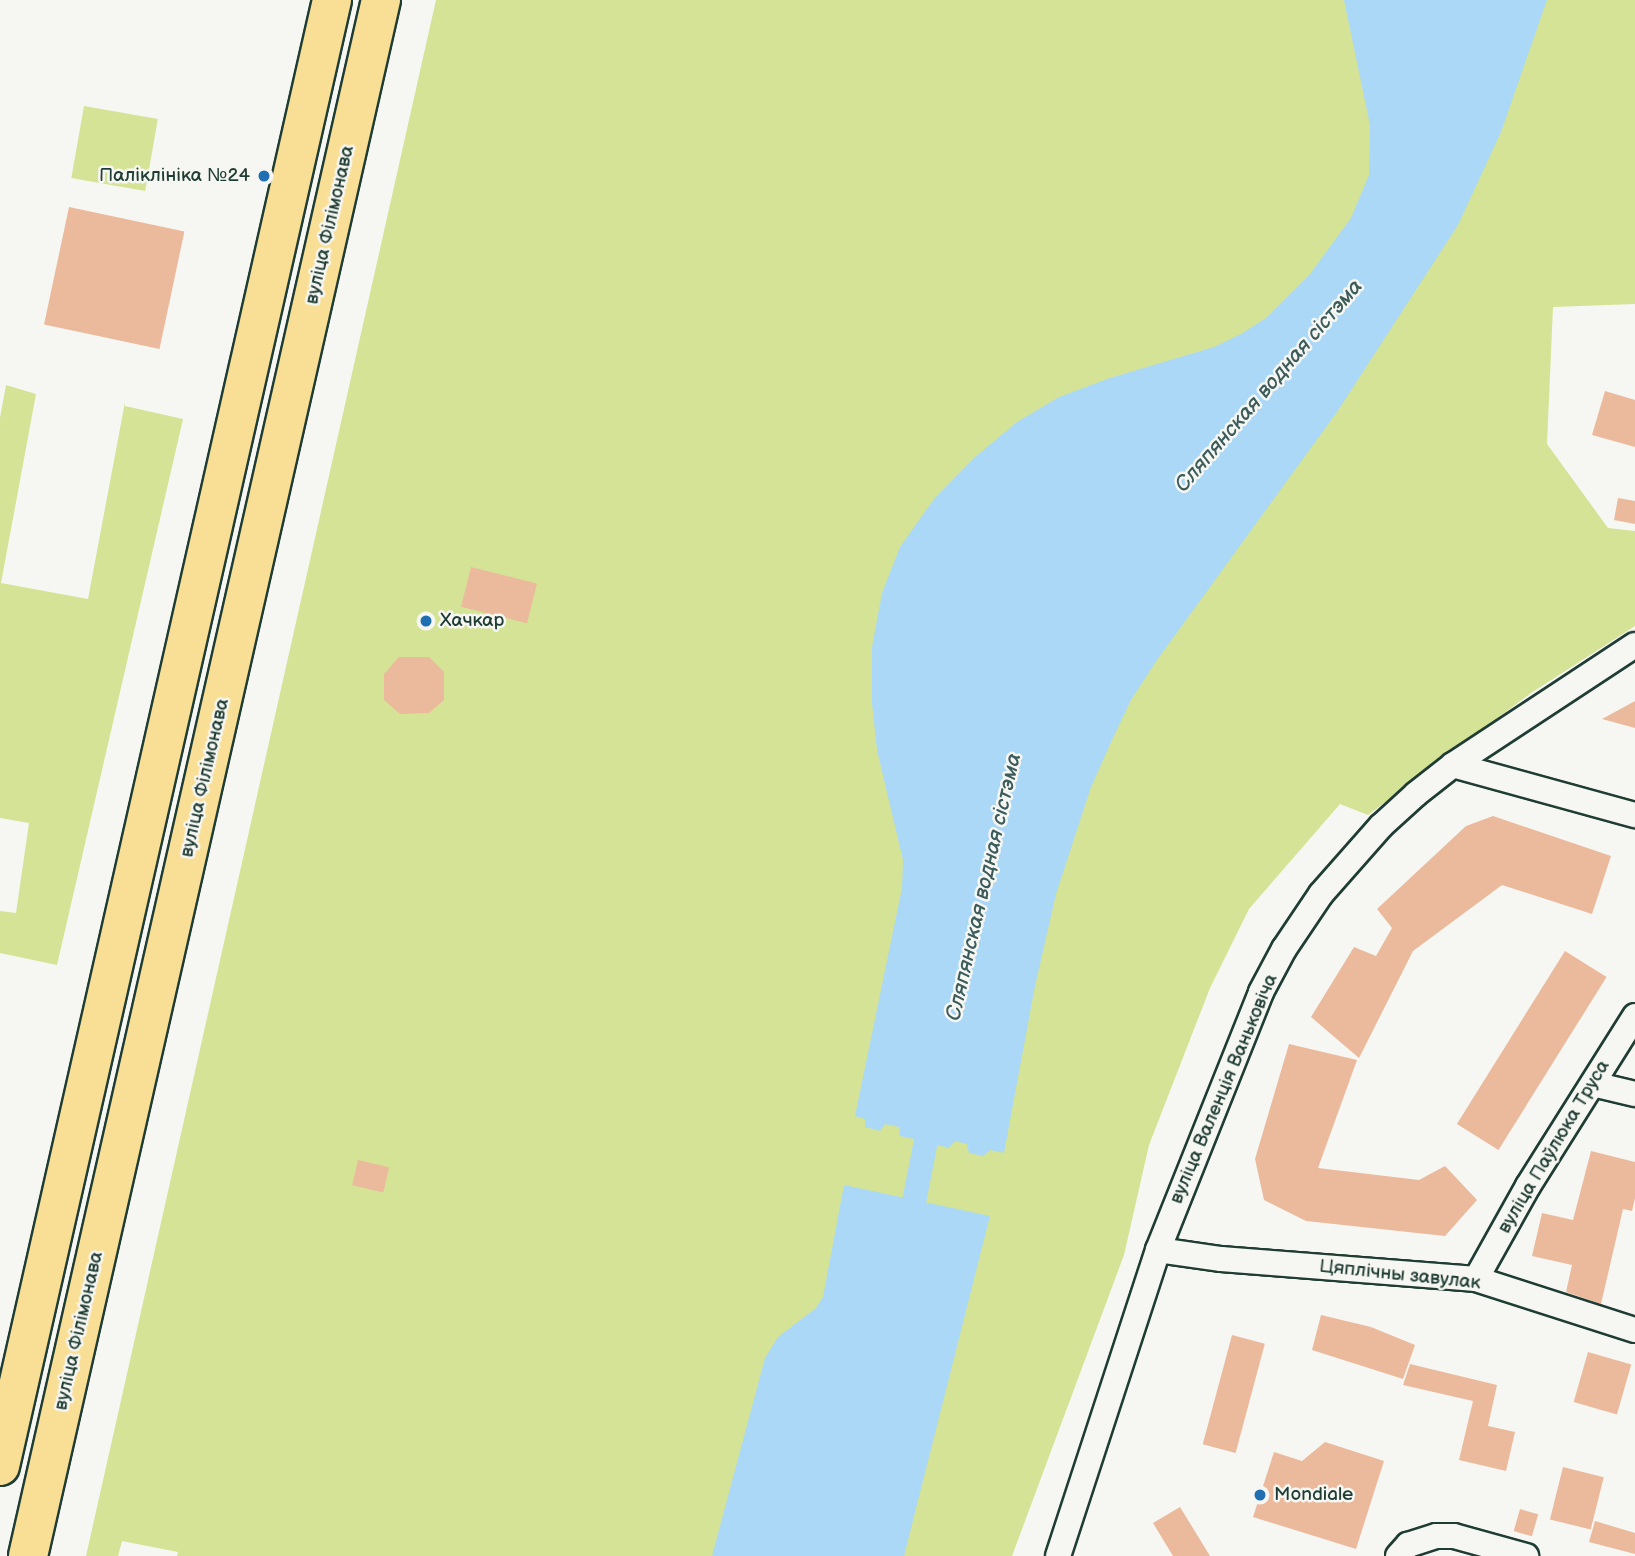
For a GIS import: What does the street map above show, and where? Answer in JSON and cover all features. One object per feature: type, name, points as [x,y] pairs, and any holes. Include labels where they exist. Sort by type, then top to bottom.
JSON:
[{"type":"main road","points":[[0,1466],[331,0]]},
{"type":"main road","name":"вуліца Філімонава","points":[[28,1556],[381,0]]},
{"type":"main road","points":[[253,346],[301,355]]},
{"type":"main road","points":[[188,642],[233,652]]},
{"type":"main road","points":[[62,1189],[109,1200]]},
{"type":"street","name":"вуліца Валенція Ваньковіча","points":[[1058,1556],[1158,1250],[1261,992],[1284,949],[1321,894],[1381,826],[1453,765],[1635,645]]},
{"type":"street","points":[[1453,765],[1635,815]]},
{"type":"street","name":"вуліца Паўлюка Труса","points":[[1476,1279],[1528,1186],[1635,1016]]},
{"type":"street","points":[[1593,1084],[1635,1094]]},
{"type":"street","name":"Цяплічны завулак","points":[[1158,1250],[1221,1259],[1476,1279],[1635,1331]]},
{"type":"street","points":[[1398,1556],[1408,1545],[1436,1536],[1454,1536],[1527,1556]]},
{"type":"green space","points":[[436,0],[1635,0],[1635,304],[1553,307],[1547,444],[1608,528],[1635,531],[1635,626],[1531,693],[1368,815],[1340,804],[1249,909],[1210,988],[1149,1145],[1124,1255],[1012,1556],[177,1556],[178,1552],[122,1541],[118,1556],[86,1556]]},
{"type":"green space","points":[[84,106],[158,119],[145,191],[71,178]]},
{"type":"green space","points":[[6,385],[36,394],[1,583],[88,599],[125,402],[125,406],[183,419],[57,965],[0,953],[0,911],[16,913],[29,823],[0,818],[0,418]]},
{"type":"water","points":[[1344,0],[1547,0],[1501,132],[1458,225],[1337,412],[1157,660],[1131,700],[1112,740],[1091,787],[1056,894],[1035,986],[1004,1153],[990,1150],[983,1156],[969,1153],[967,1144],[955,1141],[949,1148],[934,1144],[932,1135],[920,1133],[914,1139],[900,1136],[899,1127],[885,1124],[880,1131],[865,1127],[865,1119],[855,1116],[902,888],[903,860],[877,750],[872,703],[872,647],[882,593],[900,547],[934,499],[974,458],[1017,422],[1059,397],[1110,378],[1214,347],[1241,334],[1266,318],[1310,274],[1351,218],[1369,175],[1370,125]]},
{"type":"water","points":[[844,1185],[990,1216],[904,1556],[712,1556],[765,1358],[778,1337],[816,1308],[823,1297]]},
{"type":"building","points":[[69,207],[184,232],[159,349],[44,324]]},
{"type":"building","points":[[1605,391],[1635,400],[1635,447],[1592,435]]},
{"type":"building","points":[[1618,498],[1635,501],[1635,524],[1614,520]]},
{"type":"building","points":[[471,567],[537,583],[527,623],[461,607]]},
{"type":"building","points":[[399,657],[429,657],[444,672],[444,700],[429,713],[400,714],[384,700],[384,674]]},
{"type":"building","points":[[1635,701],[1635,728],[1602,719]]},
{"type":"building","points":[[1493,816],[1611,856],[1592,914],[1502,885],[1413,951],[1359,1058],[1311,1017],[1354,947],[1376,956],[1392,928],[1377,909],[1466,826]]},
{"type":"building","points":[[1565,951],[1607,977],[1498,1150],[1457,1124]]},
{"type":"building","points":[[1289,1044],[1357,1060],[1318,1168],[1419,1180],[1445,1166],[1477,1200],[1445,1236],[1306,1221],[1264,1200],[1255,1159]]},
{"type":"building","points":[[1591,1151],[1635,1162],[1635,1198],[1632,1211],[1623,1209],[1601,1304],[1566,1292],[1572,1265],[1532,1256],[1542,1213],[1573,1220]]},
{"type":"building","points":[[358,1160],[389,1167],[383,1193],[352,1185]]},
{"type":"building","points":[[1321,1315],[1371,1327],[1415,1345],[1403,1379],[1312,1350]]},
{"type":"building","points":[[1232,1335],[1265,1344],[1236,1453],[1203,1444]]},
{"type":"building","points":[[1588,1352],[1631,1364],[1617,1414],[1574,1402]]},
{"type":"building","points":[[1410,1364],[1497,1385],[1488,1426],[1515,1432],[1506,1471],[1459,1460],[1473,1401],[1403,1385]]},
{"type":"building","points":[[1325,1442],[1384,1461],[1356,1549],[1253,1517],[1274,1452],[1302,1461]]},
{"type":"building","points":[[1563,1467],[1604,1477],[1591,1530],[1550,1519]]},
{"type":"building","points":[[1180,1507],[1210,1556],[1173,1556],[1153,1523]]},
{"type":"building","points":[[1520,1509],[1538,1514],[1532,1536],[1514,1531]]},
{"type":"building","points":[[1595,1521],[1635,1533],[1635,1554],[1589,1542]]},
{"type":"waterway","name":"Сляпянская водная сістэма","points":[[908,1233],[933,1104]]},
{"type":"place","name":"Паліклініка №24","points":[[264,176]]},
{"type":"place","name":"Хачкар","points":[[426,621]]},
{"type":"place","name":"Mondiale","points":[[1260,1495]]}]
